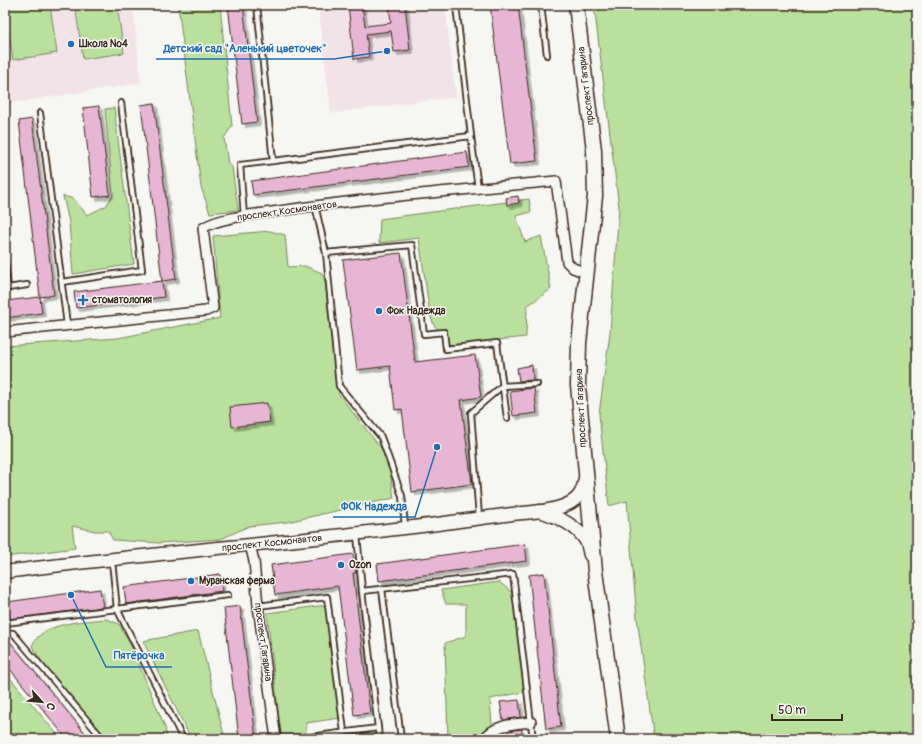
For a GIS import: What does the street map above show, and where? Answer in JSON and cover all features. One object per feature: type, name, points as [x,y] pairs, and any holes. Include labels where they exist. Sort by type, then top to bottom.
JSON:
[{"type":"main road","name":"проспект Гагарина","points":[[576,5],[594,150],[595,196],[579,343],[578,385],[595,571],[618,739]]},
{"type":"main road","name":"проспект Космонавтов","points":[[5,572],[111,559],[357,534],[479,518],[540,512],[570,503],[580,496],[586,475]]},
{"type":"main road","points":[[540,512],[553,516],[577,530],[587,542],[595,571]]},
{"type":"street","name":"проспект Космонавтов","points":[[5,332],[206,311],[213,308],[203,228],[209,224],[244,216],[315,205],[478,188],[556,181],[567,262],[573,268],[587,273]]},
{"type":"street","name":"проспект Гагарина","points":[[250,545],[254,561],[258,606],[276,739]]},
{"type":"street","points":[[484,739],[488,734],[500,727],[531,722]]},
{"type":"lane","points":[[257,5],[272,161]]},
{"type":"lane","points":[[456,5],[470,136],[478,188]]},
{"type":"lane","points":[[541,5],[546,55]]},
{"type":"lane","points":[[62,282],[142,270],[121,103]]},
{"type":"lane","points":[[40,113],[67,325]]},
{"type":"lane","points":[[244,216],[240,165],[470,136]]},
{"type":"lane","points":[[315,205],[326,253],[339,386],[381,437],[402,496],[406,528]]},
{"type":"lane","points":[[326,253],[412,245],[424,334],[444,332],[446,350],[497,342],[507,418]]},
{"type":"lane","points":[[5,263],[7,288],[27,285]]},
{"type":"lane","points":[[479,518],[471,414],[502,386],[537,384]]},
{"type":"lane","points":[[357,534],[362,591],[380,739]]},
{"type":"lane","points":[[111,559],[117,609],[183,739]]},
{"type":"lane","points":[[362,591],[513,574],[533,739]]},
{"type":"lane","points":[[382,589],[401,739]]},
{"type":"lane","points":[[5,623],[228,595]]},
{"type":"lane","points":[[258,606],[327,597],[344,732]]},
{"type":"lane","points":[[5,633],[13,633],[103,739]]},
{"type":"lane","points":[[295,739],[378,728]]},
{"type":"shaded area","name":"Школа №4","points":[[5,5],[133,5],[141,83],[5,104]]},
{"type":"shaded area","points":[[318,5],[445,5],[456,97],[331,113]]},
{"type":"green space","points":[[5,5],[50,5],[57,53],[13,60]]},
{"type":"green space","points":[[75,5],[117,5],[124,53],[83,59]]},
{"type":"green space","points":[[178,5],[220,5],[232,126],[224,138],[228,164],[232,167],[238,210],[210,213],[201,187]]},
{"type":"green space","points":[[594,5],[917,5],[917,739],[654,739],[637,618],[627,501],[609,506],[599,414],[610,333],[619,207]]},
{"type":"green space","points":[[114,108],[134,264],[73,274],[69,222],[63,196],[74,199],[87,215],[106,206],[113,195],[105,109]]},
{"type":"green space","points":[[529,199],[531,212],[516,216],[525,242],[541,236],[551,289],[527,306],[526,337],[450,345],[434,325],[430,315],[419,238],[379,243],[380,219]]},
{"type":"green space","points":[[270,231],[285,235],[288,267],[305,266],[322,273],[325,281],[339,395],[388,457],[394,498],[287,522],[249,526],[221,539],[159,543],[113,540],[108,531],[95,531],[72,526],[75,548],[5,557],[5,346],[118,338],[220,318],[213,236]]},
{"type":"green space","points":[[499,582],[514,594],[524,692],[490,699],[493,739],[448,739],[445,643],[466,636],[466,604],[446,604],[441,590]]},
{"type":"green space","points":[[326,605],[340,718],[306,723],[306,733],[281,735],[267,613]]},
{"type":"green space","points":[[107,619],[119,624],[132,648],[165,727],[167,739],[107,739],[42,662],[32,646],[37,638],[44,632],[54,627],[76,622]]},
{"type":"green space","points":[[198,631],[225,739],[191,739],[143,641]]},
{"type":"green space","points":[[5,672],[61,739],[5,739]]},
{"type":"building","points":[[228,5],[243,5],[257,122],[242,124]]},
{"type":"building","points":[[348,5],[362,5],[365,26],[391,23],[389,5],[405,5],[410,50],[394,52],[391,31],[366,34],[369,57],[354,59]]},
{"type":"building","points":[[490,5],[518,5],[537,161],[510,164]]},
{"type":"building","points":[[154,103],[176,279],[162,281],[141,105]]},
{"type":"building","points":[[99,106],[110,195],[93,197],[83,108]]},
{"type":"building","points":[[32,119],[54,295],[40,297],[19,121]]},
{"type":"building","points":[[467,152],[469,167],[253,195],[251,181]]},
{"type":"building","points":[[518,196],[519,203],[507,205],[506,198]]},
{"type":"building","points":[[401,253],[415,362],[475,355],[481,397],[461,400],[472,484],[412,492],[402,409],[395,410],[390,366],[357,370],[343,260]]},
{"type":"building","points":[[162,281],[164,297],[76,308],[74,292]]},
{"type":"building","points":[[40,297],[42,313],[5,318],[5,301]]},
{"type":"building","points":[[532,365],[533,380],[519,381],[517,368]]},
{"type":"building","points":[[534,388],[537,413],[513,416],[510,391]]},
{"type":"building","points":[[267,403],[270,422],[232,427],[230,407]]},
{"type":"building","points":[[525,544],[527,561],[379,581],[377,564]]},
{"type":"building","points":[[353,554],[356,573],[353,573],[370,713],[354,715],[338,586],[275,595],[271,565]]},
{"type":"building","points":[[544,573],[561,727],[546,729],[529,575]]},
{"type":"building","points":[[220,574],[222,591],[126,604],[124,587]]},
{"type":"building","points":[[100,589],[103,607],[9,619],[7,602]]},
{"type":"building","points":[[240,606],[256,739],[239,739],[224,608]]},
{"type":"building","points":[[5,637],[90,739],[67,739],[5,663]]},
{"type":"building","points":[[519,700],[521,717],[503,720],[500,702]]},
{"type":"building","points":[[522,729],[522,736],[508,737],[508,731]]},
{"type":"place","name":"Школа №4","points":[[71,44]]},
{"type":"place","name":"Детский сад \"Аленький цветочек\"","points":[[387,51]]},
{"type":"place","name":"стоматология","points":[[83,300]]},
{"type":"place","name":"Фок Надежда","points":[[379,311]]},
{"type":"place","name":"ФОК Надежда","points":[[437,447]]},
{"type":"place","name":"Ozon","points":[[341,565]]},
{"type":"place","name":"Муранская ферма","points":[[191,581]]},
{"type":"place","name":"Пятёрочка","points":[[71,595]]}]
